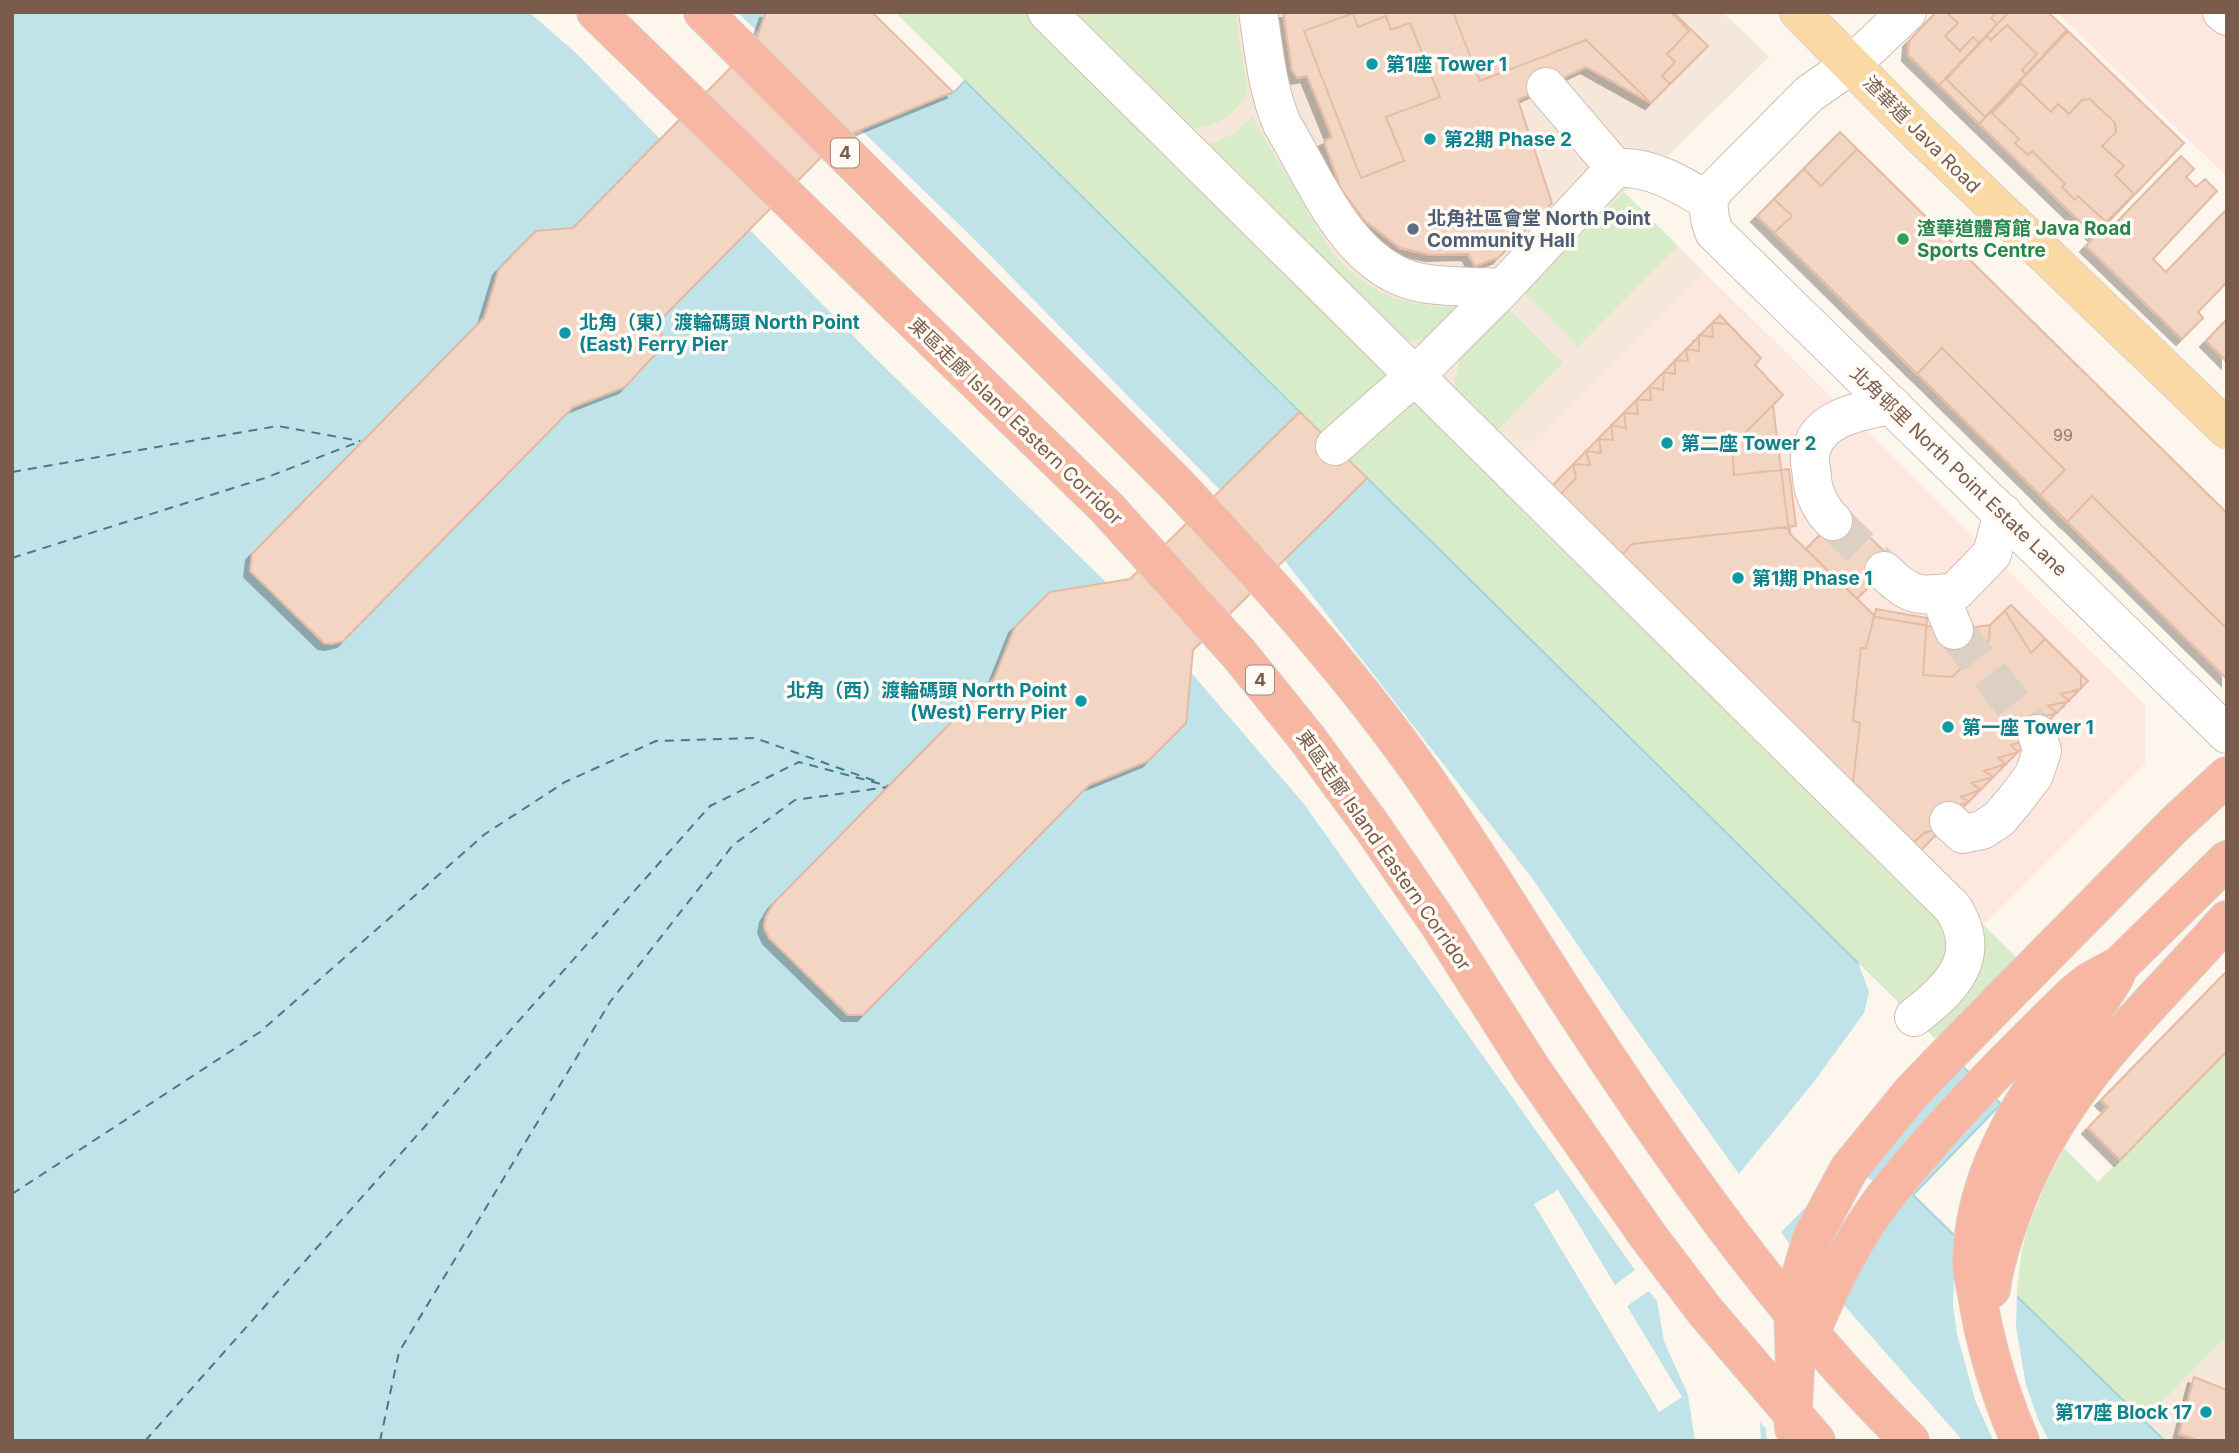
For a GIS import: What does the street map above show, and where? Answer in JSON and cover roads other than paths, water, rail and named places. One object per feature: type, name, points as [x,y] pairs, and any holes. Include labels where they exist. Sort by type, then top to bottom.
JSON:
[{"type":"highway","name":"東區走廊 Island Eastern Corridor","points":[[596,12],[1107,508],[1239,654],[1306,737],[1371,825],[1439,924],[1532,1070],[1647,1236],[1705,1311],[1816,1441]]},
{"type":"highway","name":"4","points":[[703,12],[1176,484],[1244,556],[1309,631],[1415,764],[1466,838],[1625,1085],[1735,1237],[1834,1360],[1910,1441]]},
{"type":"highway","points":[[1795,1441],[1793,1302],[1812,1238],[1849,1169],[1913,1092],[2175,824],[2227,776]]},
{"type":"highway","points":[[1796,1370],[1821,1309],[1848,1254],[1891,1189],[1950,1119],[2065,1003],[2089,982],[2120,965],[2227,860]]},
{"type":"highway","points":[[1990,1349],[1992,1285],[2002,1238],[2024,1180],[2043,1143],[2080,1084],[2108,1048],[2227,920]]},
{"type":"highway","points":[[2020,1441],[2001,1394],[1982,1326],[1972,1264],[1978,1215],[1989,1170],[2025,1102],[2057,1055],[2104,997],[2120,965]]},
{"type":"main road","name":"渣華道 Java Road","points":[[1799,12],[1928,142],[2227,429]]},
{"type":"street","points":[[1047,12],[1953,908],[1961,920],[1964,933],[1964,957],[1960,969],[1947,990],[1914,1017]]},
{"type":"street","points":[[1258,12],[1275,107],[1282,124],[1350,238],[1379,266],[1418,282],[1503,288]]},
{"type":"street","points":[[1335,446],[1415,376],[1503,288],[1615,168],[1633,167],[1651,172],[1670,179],[1708,201],[1714,190],[1809,94],[1852,64],[1907,12]]},
{"type":"street","points":[[2222,12],[2227,16]]},
{"type":"street","points":[[1546,87],[1615,168]]},
{"type":"street","name":"北角邨里 North Point Estate Lane","points":[[1708,201],[1714,232],[2227,734]]},
{"type":"street","points":[[1833,521],[1826,515],[1813,486],[1810,456],[1818,435],[1832,423],[1849,415],[1892,405]]},
{"type":"street","points":[[1884,571],[1903,589],[1918,595],[1955,592],[1992,554],[2003,513]]},
{"type":"street","points":[[1939,594],[1954,631]]},
{"type":"street","points":[[1949,821],[1963,834],[1982,830],[1999,819],[2034,775],[2042,751],[2036,734]]},
{"type":"water","points":[[12,12],[766,12],[755,43],[573,228],[536,231],[499,268],[484,318],[252,554],[250,571],[324,643],[331,644],[343,641],[573,407],[625,387],[661,348],[662,318],[840,138],[953,93],[965,81],[1300,412],[1130,579],[994,679],[774,903],[766,920],[769,938],[848,1015],[863,1015],[1089,785],[1148,761],[1186,723],[1193,650],[1367,478],[2001,1104],[1913,1195],[2165,1441],[12,1441]]},
{"type":"tunnel","points":[[1833,521],[1884,571]]},
{"type":"tunnel","points":[[1954,630],[2037,734]]},
{"type":"place","name":"第1座 Tower 1","points":[[1372,64]]},
{"type":"place","name":"第2期 Phase 2","points":[[1430,139]]},
{"type":"place","name":"北角社區會堂 North Point Community Hall","points":[[1413,229]]},
{"type":"place","name":"渣華道體育館 Java Road Sports Centre","points":[[1903,239]]},
{"type":"place","name":"北角（東）渡輪碼頭 North Point (East) Ferry Pier","points":[[565,333]]},
{"type":"place","name":"第二座 Tower 2","points":[[1667,443]]},
{"type":"place","name":"第1期 Phase 1","points":[[1738,578]]},
{"type":"place","name":"北角（西）渡輪碼頭 North Point (West) Ferry Pier","points":[[1081,701]]},
{"type":"place","name":"第一座 Tower 1","points":[[1948,727]]},
{"type":"place","name":"第17座 Block 17","points":[[2206,1412]]}]
